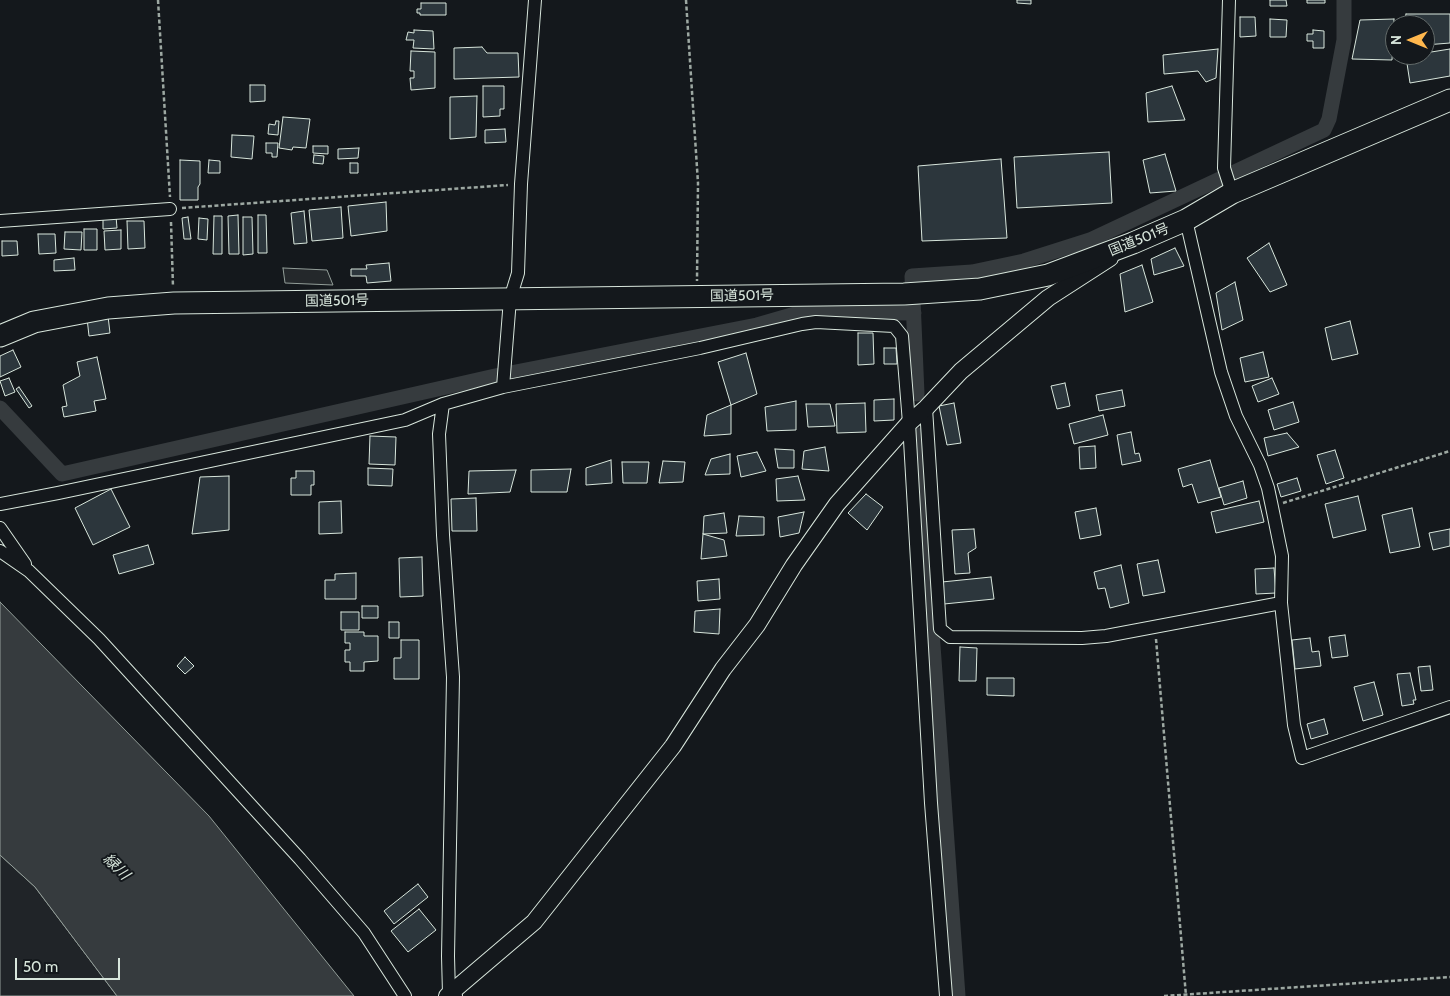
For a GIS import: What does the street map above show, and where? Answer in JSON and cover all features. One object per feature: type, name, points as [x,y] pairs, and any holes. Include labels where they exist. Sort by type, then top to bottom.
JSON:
[{"type":"highway","name":"国道501号","points":[[0,336],[34,322],[108,308],[174,303],[911,294],[980,289],[1048,275],[1133,243],[1186,220],[1230,188],[1450,100]]},
{"type":"street","points":[[504,379],[510,299],[518,273],[520,184],[535,0]]},
{"type":"street","points":[[1230,0],[1224,168],[1230,188]]},
{"type":"street","points":[[0,221],[170,209]]},
{"type":"street","points":[[1186,220],[1221,372],[1236,416],[1260,465],[1272,507],[1282,556],[1281,603],[1294,725],[1302,758],[1450,707]]},
{"type":"street","points":[[451,995],[540,915],[674,746],[723,669],[757,625],[794,565],[837,504],[909,423],[961,371],[1048,298],[1133,243]]},
{"type":"street","points":[[0,504],[405,420],[504,379],[700,348],[816,322],[894,326],[902,336],[909,423],[931,803],[946,996]]},
{"type":"street","points":[[443,404],[440,434],[443,535],[453,678],[448,956],[451,995]]},
{"type":"street","points":[[926,408],[940,629],[950,637],[1082,638],[1106,636],[1281,603]]},
{"type":"street","points":[[0,528],[29,570]]},
{"type":"street","points":[[0,550],[29,570],[100,639],[300,859],[364,933],[404,996]]},
{"type":"path","points":[[158,0],[174,303]]},
{"type":"path","points":[[686,0],[698,183],[696,296]]},
{"type":"path","points":[[170,209],[520,184]]},
{"type":"path","points":[[1272,507],[1450,451]]},
{"type":"path","points":[[1155,628],[1186,995]]},
{"type":"path","points":[[1164,996],[1450,977]]},
{"type":"shaded area","points":[[283,268],[327,270],[333,285],[285,283]]},
{"type":"shaded area","points":[[0,855],[35,887],[117,996],[0,996]]},
{"type":"water","name":"緑川","points":[[0,602],[209,816],[354,996],[117,996],[35,887],[0,855]]},
{"type":"building","points":[[1017,0],[1031,0],[1031,4],[1017,3]]},
{"type":"building","points":[[1270,0],[1286,0],[1287,6],[1270,6]]},
{"type":"building","points":[[1307,0],[1325,0],[1325,3],[1307,3]]},
{"type":"building","points":[[421,3],[446,3],[446,15],[420,15],[420,13],[417,13],[417,9],[421,9]]},
{"type":"building","points":[[1450,14],[1450,43],[1435,44],[1435,15],[1406,15]]},
{"type":"building","points":[[1240,17],[1255,17],[1256,36],[1240,37]]},
{"type":"building","points":[[1270,19],[1287,20],[1286,37],[1270,37]]},
{"type":"building","points":[[1385,19],[1385,60],[1352,59],[1360,20]]},
{"type":"building","points":[[414,30],[433,31],[434,49],[413,48],[414,40],[406,40],[408,32],[414,33]]},
{"type":"building","points":[[1313,30],[1324,31],[1324,48],[1313,48],[1313,41],[1307,41],[1307,34],[1313,34]]},
{"type":"building","points":[[482,47],[487,53],[518,53],[519,77],[454,79],[454,48]]},
{"type":"building","points":[[1218,49],[1216,78],[1206,82],[1198,71],[1164,74],[1163,55]]},
{"type":"building","points":[[1450,49],[1450,76],[1410,83],[1407,65],[1435,65],[1435,51]]},
{"type":"building","points":[[411,51],[435,52],[435,88],[411,90],[410,78],[414,78],[414,71],[410,71]]},
{"type":"building","points":[[250,85],[265,85],[265,101],[250,102]]},
{"type":"building","points":[[483,86],[504,86],[504,109],[500,109],[500,116],[483,117]]},
{"type":"building","points":[[1172,86],[1185,120],[1148,122],[1146,93]]},
{"type":"building","points":[[477,96],[476,137],[450,139],[450,97]]},
{"type":"building","points":[[283,117],[310,119],[306,148],[293,147],[292,150],[279,148]]},
{"type":"building","points":[[276,121],[279,121],[278,135],[268,134],[269,124],[275,125]]},
{"type":"building","points":[[505,129],[506,142],[485,143],[485,130]]},
{"type":"building","points":[[232,135],[254,136],[252,159],[231,157]]},
{"type":"building","points":[[266,143],[278,143],[277,157],[272,157],[272,153],[266,153]]},
{"type":"building","points":[[313,146],[328,146],[328,154],[313,153]]},
{"type":"building","points":[[359,148],[358,158],[338,159],[338,149]]},
{"type":"building","points":[[1109,152],[1112,203],[1017,208],[1014,157]]},
{"type":"building","points":[[1165,154],[1176,191],[1150,193],[1143,160]]},
{"type":"building","points":[[314,155],[324,156],[323,164],[313,163]]},
{"type":"building","points":[[1001,159],[1007,238],[922,241],[918,166]]},
{"type":"building","points":[[180,160],[200,161],[198,200],[180,200]]},
{"type":"building","points":[[209,160],[220,161],[220,173],[208,173]]},
{"type":"building","points":[[350,163],[358,163],[358,173],[350,173]]},
{"type":"building","points":[[386,202],[387,231],[351,236],[348,206]]},
{"type":"building","points":[[341,207],[343,238],[312,241],[309,210]]},
{"type":"building","points":[[304,211],[307,243],[294,244],[291,213]]},
{"type":"building","points":[[238,215],[239,254],[229,254],[228,216]]},
{"type":"building","points":[[258,215],[266,215],[267,253],[258,253]]},
{"type":"building","points":[[116,216],[117,228],[103,229],[103,217]]},
{"type":"building","points":[[214,216],[222,216],[222,254],[213,254]]},
{"type":"building","points":[[188,217],[191,239],[184,239],[182,218]]},
{"type":"building","points":[[243,217],[252,217],[253,254],[243,255]]},
{"type":"building","points":[[199,218],[208,219],[207,240],[198,239]]},
{"type":"building","points":[[127,221],[144,221],[145,248],[128,249]]},
{"type":"building","points":[[84,229],[97,229],[97,250],[84,250]]},
{"type":"building","points":[[121,230],[121,249],[105,250],[104,231]]},
{"type":"building","points":[[65,232],[82,232],[81,250],[64,249]]},
{"type":"building","points":[[38,234],[55,234],[56,253],[39,254]]},
{"type":"building","points":[[2,241],[17,241],[18,255],[2,256]]},
{"type":"building","points":[[1269,243],[1287,285],[1270,292],[1247,258]]},
{"type":"building","points":[[1175,248],[1184,266],[1154,275],[1151,259]]},
{"type":"building","points":[[74,258],[75,270],[54,271],[54,260]]},
{"type":"building","points":[[389,263],[391,281],[367,283],[366,276],[351,276],[351,269],[367,269],[366,265]]},
{"type":"building","points":[[1142,265],[1153,302],[1125,312],[1120,274]]},
{"type":"building","points":[[1235,282],[1243,320],[1222,330],[1216,293]]},
{"type":"building","points":[[108,316],[110,333],[89,336],[87,318]]},
{"type":"building","points":[[1350,321],[1358,354],[1332,360],[1325,328]]},
{"type":"building","points":[[858,333],[873,333],[874,364],[858,365]]},
{"type":"building","points":[[884,348],[896,348],[897,364],[884,364]]},
{"type":"building","points":[[13,350],[21,367],[0,377],[0,356]]},
{"type":"building","points":[[1263,352],[1269,377],[1245,382],[1240,358]]},
{"type":"building","points":[[746,353],[757,394],[731,405],[718,362]]},
{"type":"building","points":[[97,357],[106,399],[94,401],[96,411],[64,417],[62,407],[67,406],[63,385],[80,376],[77,362]]},
{"type":"building","points":[[9,378],[15,392],[5,396],[0,381]]},
{"type":"building","points":[[1272,378],[1279,394],[1258,402],[1252,386]]},
{"type":"building","points":[[1065,383],[1070,406],[1057,409],[1051,386]]},
{"type":"building","points":[[19,387],[32,406],[29,408],[16,389]]},
{"type":"building","points":[[1122,390],[1125,406],[1099,411],[1096,395]]},
{"type":"building","points":[[894,399],[894,420],[874,421],[874,400]]},
{"type":"building","points":[[796,401],[796,430],[767,431],[765,407]]},
{"type":"building","points":[[1293,402],[1299,422],[1274,430],[1268,410]]},
{"type":"building","points":[[865,403],[866,432],[837,433],[836,404]]},
{"type":"building","points":[[954,403],[961,443],[947,445],[939,406]]},
{"type":"building","points":[[806,404],[830,404],[835,426],[808,427]]},
{"type":"building","points":[[731,405],[731,434],[704,436],[707,415]]},
{"type":"building","points":[[1103,415],[1108,435],[1074,444],[1069,424]]},
{"type":"building","points":[[1131,432],[1135,454],[1139,453],[1141,461],[1122,465],[1117,435]]},
{"type":"building","points":[[1287,433],[1299,447],[1268,456],[1264,438]]},
{"type":"building","points":[[370,436],[396,437],[395,465],[369,464]]},
{"type":"building","points":[[1095,446],[1096,468],[1080,469],[1079,447]]},
{"type":"building","points":[[825,447],[829,471],[802,469],[804,451]]},
{"type":"building","points":[[775,449],[794,450],[794,468],[778,468]]},
{"type":"building","points":[[1335,450],[1344,478],[1326,484],[1317,455]]},
{"type":"building","points":[[757,452],[766,471],[741,477],[737,456]]},
{"type":"building","points":[[730,454],[730,474],[705,475],[711,459]]},
{"type":"building","points":[[611,460],[612,483],[586,485],[586,468]]},
{"type":"building","points":[[1210,460],[1221,497],[1198,503],[1192,484],[1183,487],[1178,469]]},
{"type":"building","points":[[663,461],[685,462],[683,482],[659,483]]},
{"type":"building","points":[[622,462],[649,462],[647,483],[623,483]]},
{"type":"building","points":[[368,468],[393,469],[392,486],[368,485]]},
{"type":"building","points":[[571,469],[567,492],[531,492],[531,470]]},
{"type":"building","points":[[516,470],[510,492],[468,494],[469,471]]},
{"type":"building","points":[[296,471],[314,471],[314,485],[311,485],[311,495],[291,495],[291,478],[296,478]]},
{"type":"building","points":[[229,476],[229,530],[192,534],[200,477]]},
{"type":"building","points":[[798,476],[805,500],[777,501],[776,479]]},
{"type":"building","points":[[1297,478],[1301,491],[1281,497],[1277,484]]},
{"type":"building","points":[[1243,481],[1247,498],[1224,505],[1219,488]]},
{"type":"building","points":[[111,489],[130,527],[93,545],[75,508]]},
{"type":"building","points":[[866,494],[883,507],[867,530],[848,513]]},
{"type":"building","points":[[1358,496],[1366,530],[1333,538],[1325,504]]},
{"type":"building","points":[[476,498],[477,531],[452,531],[451,499]]},
{"type":"building","points":[[341,501],[342,533],[319,534],[319,502]]},
{"type":"building","points":[[1259,501],[1264,522],[1216,533],[1211,512]]},
{"type":"building","points":[[1096,508],[1101,535],[1080,539],[1075,512]]},
{"type":"building","points":[[1412,508],[1420,547],[1390,553],[1382,515]]},
{"type":"building","points":[[804,512],[799,533],[780,537],[778,517]]},
{"type":"building","points":[[724,513],[727,533],[703,534],[704,516]]},
{"type":"building","points":[[739,516],[764,517],[764,535],[736,536]]},
{"type":"building","points":[[974,529],[976,548],[968,553],[970,573],[955,574],[952,530]]},
{"type":"building","points":[[1450,529],[1450,546],[1433,550],[1429,533]]},
{"type":"building","points":[[703,534],[724,540],[727,556],[701,559]]},
{"type":"building","points":[[148,545],[154,564],[119,574],[113,555]]},
{"type":"building","points":[[422,557],[423,596],[400,597],[399,558]]},
{"type":"building","points":[[1158,560],[1165,592],[1143,596],[1137,564]]},
{"type":"building","points":[[1121,565],[1129,603],[1110,608],[1105,588],[1098,589],[1094,572]]},
{"type":"building","points":[[1274,568],[1276,593],[1256,594],[1255,569]]},
{"type":"building","points":[[356,573],[356,599],[325,599],[325,580],[335,580],[335,574]]},
{"type":"building","points":[[991,577],[994,599],[944,604],[942,582]]},
{"type":"building","points":[[719,579],[720,599],[698,601],[697,581]]},
{"type":"building","points":[[362,606],[378,606],[378,618],[362,618]]},
{"type":"building","points":[[720,609],[719,634],[694,632],[695,611]]},
{"type":"building","points":[[341,612],[359,612],[359,630],[341,630]]},
{"type":"building","points":[[389,622],[399,622],[399,638],[389,638]]},
{"type":"building","points":[[345,632],[364,632],[364,636],[378,636],[378,661],[364,662],[364,671],[350,671],[350,662],[345,662],[345,650],[350,650],[350,643],[345,643]]},
{"type":"building","points":[[1345,635],[1348,656],[1332,658],[1329,637]]},
{"type":"building","points":[[1310,638],[1312,652],[1319,651],[1321,666],[1295,669],[1292,640]]},
{"type":"building","points":[[401,640],[419,640],[419,679],[394,679],[394,658],[401,658]]},
{"type":"building","points":[[960,647],[977,648],[976,681],[959,681]]},
{"type":"building","points":[[185,657],[194,666],[185,674],[177,666]]},
{"type":"building","points":[[1430,666],[1433,690],[1421,691],[1418,667]]},
{"type":"building","points":[[1410,673],[1416,700],[1413,700],[1414,704],[1402,706],[1397,674]]},
{"type":"building","points":[[987,678],[1014,678],[1014,696],[987,695]]},
{"type":"building","points":[[1374,682],[1383,715],[1363,721],[1354,687]]},
{"type":"building","points":[[1324,719],[1328,734],[1311,739],[1307,724]]},
{"type":"building","points":[[418,884],[428,897],[394,924],[384,911]]},
{"type":"building","points":[[419,909],[436,930],[408,952],[391,931]]},
{"type":"waterway","points":[[917,394],[912,276],[972,272],[1024,261],[1090,240],[1324,130],[1329,119],[1344,40],[1344,0]]},
{"type":"waterway","points":[[0,408],[62,474],[495,376],[757,325],[802,312],[914,313]]},
{"type":"waterway","points":[[918,435],[958,996]]}]
